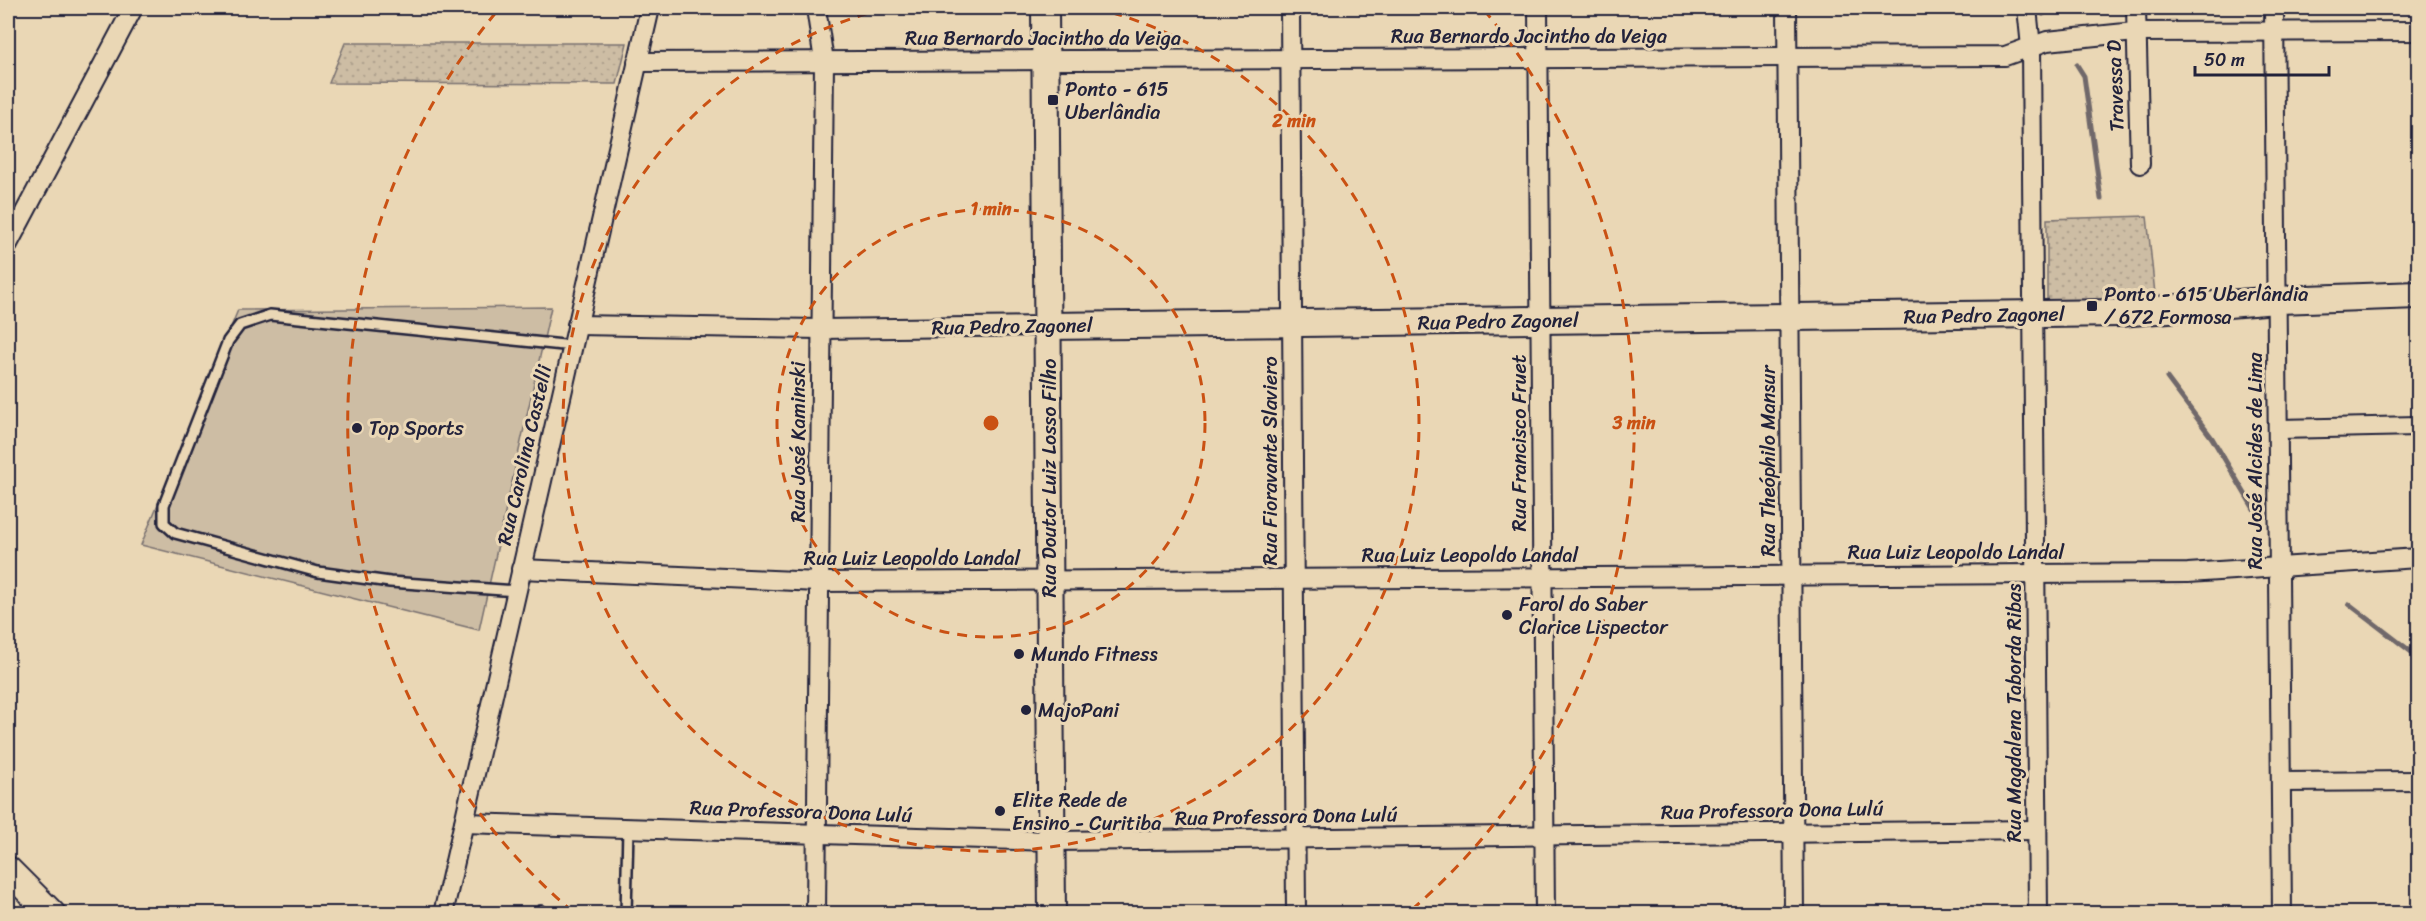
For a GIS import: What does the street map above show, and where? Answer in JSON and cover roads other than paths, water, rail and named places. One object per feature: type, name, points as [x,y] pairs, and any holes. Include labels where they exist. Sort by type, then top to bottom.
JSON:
[{"type":"street","points":[[8,244],[133,8]]},
{"type":"street","name":"Rua Carolina Castelli","points":[[443,914],[650,8]]},
{"type":"street","name":"Rua José Kaminski","points":[[816,8],[824,61],[816,914]]},
{"type":"street","name":"Rua Doutor Luiz Losso Filho","points":[[1045,8],[1052,914]]},
{"type":"street","name":"Rua Fioravante Slaviero","points":[[1290,8],[1296,914]]},
{"type":"street","name":"Rua Francisco Fruet","points":[[1538,8],[1545,914]]},
{"type":"street","name":"Rua Theóphilo Mansur","points":[[1787,8],[1794,914]]},
{"type":"street","name":"Rua Magdalena Taborda Ribas","points":[[2026,8],[2031,47],[2038,914]]},
{"type":"street","name":"Travessa D","points":[[2136,8],[2140,164]]},
{"type":"street","name":"Rua José Alcides de Lima","points":[[2274,8],[2282,914]]},
{"type":"street","name":"Rua Bernardo Jacintho da Veiga","points":[[637,62],[2005,56],[2047,40],[2135,32],[2418,31]]},
{"type":"street","name":"Rua Pedro Zagonel","points":[[577,325],[821,329],[2033,314],[2155,311],[2276,300],[2418,295]]},
{"type":"street","points":[[2277,429],[2418,426]]},
{"type":"street","name":"Rua Luiz Leopoldo Landal","points":[[521,569],[819,582],[2188,573],[2418,558]]},
{"type":"street","points":[[2281,782],[2418,781]]},
{"type":"street","name":"Rua Professora Dona Lulú","points":[[464,824],[1052,841],[2037,830]]},
{"type":"street","points":[[8,870],[52,914]]},
{"type":"lane","points":[[517,591],[390,582],[318,572],[175,533],[164,523],[164,506],[228,341],[240,325],[270,315],[573,346]]},
{"type":"lane","points":[[626,914],[628,828]]},
{"type":"waterway","points":[[2042,8],[2043,14]]},
{"type":"waterway","points":[[2077,65],[2084,76],[2101,199]]},
{"type":"waterway","points":[[2167,378],[2212,438],[2254,509]]},
{"type":"waterway","points":[[2349,604],[2418,657]]},
{"type":"place","name":"Ponto - 615 Uberlândia","points":[[1053,100]]},
{"type":"place","name":"Ponto - 615 Uberlândia / 672 Formosa","points":[[2092,306]]},
{"type":"place","name":"Top Sports","points":[[357,428]]},
{"type":"place","name":"Farol do Saber Clarice Lispector","points":[[1507,615]]},
{"type":"place","name":"Mundo Fitness","points":[[1019,654]]},
{"type":"place","name":"MajoPani","points":[[1026,710]]},
{"type":"place","name":"Elite Rede de Ensino - Curitiba","points":[[1000,811]]}]
